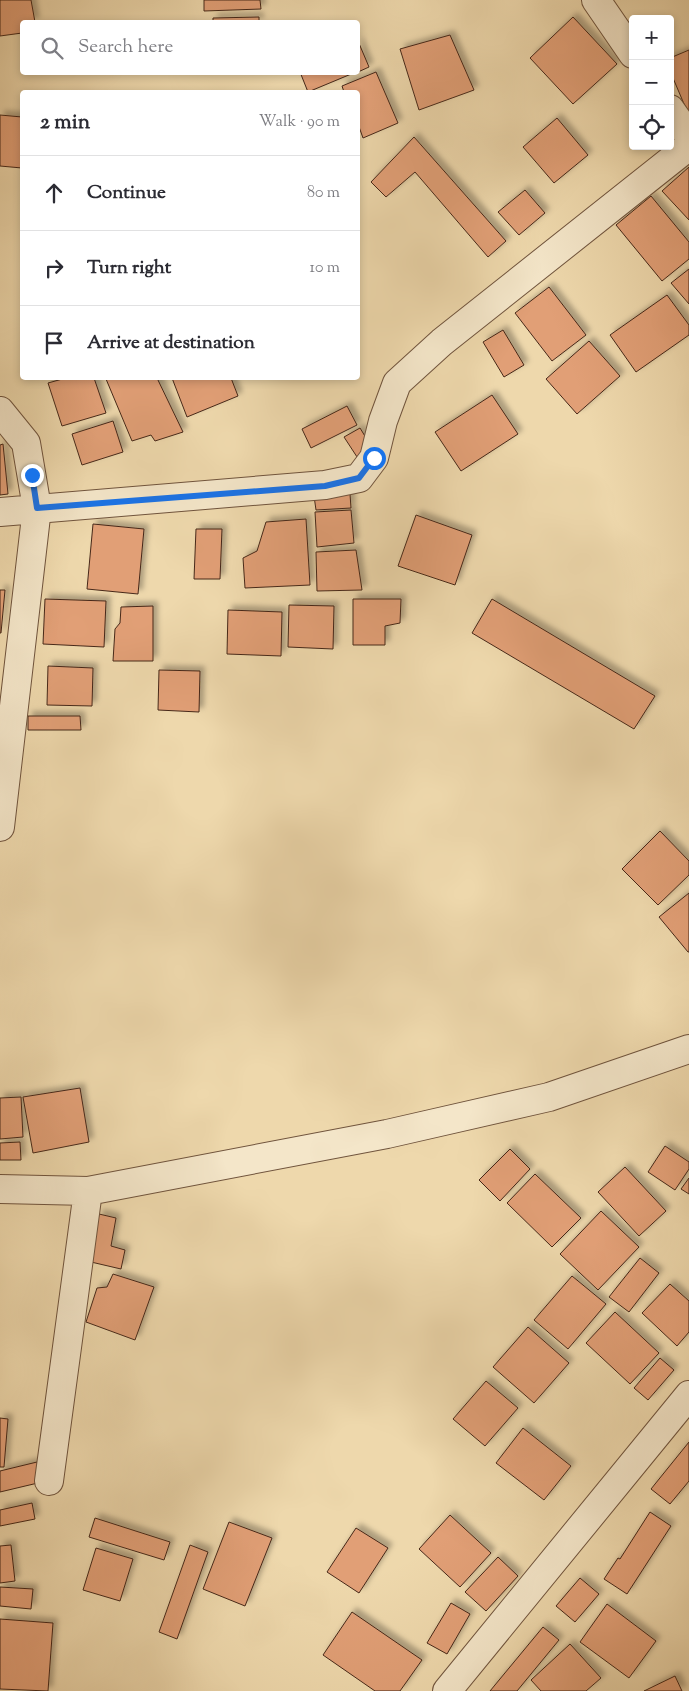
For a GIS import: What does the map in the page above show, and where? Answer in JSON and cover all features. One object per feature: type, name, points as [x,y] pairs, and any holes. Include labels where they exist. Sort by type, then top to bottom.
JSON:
[{"type":"street","points":[[596,0],[629,48]]},
{"type":"street","points":[[674,115],[689,136]]},
{"type":"street","points":[[0,512],[325,486],[359,478],[374,458],[383,421],[397,384],[442,342],[689,146]]},
{"type":"street","points":[[0,411],[26,443],[37,508],[0,827]]},
{"type":"street","points":[[0,1189],[88,1191],[386,1134],[549,1097],[689,1049]]},
{"type":"street","points":[[48,1480],[88,1191]]},
{"type":"street","points":[[447,1691],[689,1395]]},
{"type":"building","points":[[0,0],[31,0],[35,20],[20,20],[20,33],[0,36]]},
{"type":"building","points":[[204,0],[260,0],[261,9],[204,11]]},
{"type":"building","points":[[259,17],[259,20],[213,20],[213,18]]},
{"type":"building","points":[[573,17],[617,64],[573,104],[530,58]]},
{"type":"building","points":[[450,35],[474,90],[419,110],[400,49]]},
{"type":"building","points":[[360,46],[369,67],[360,71]]},
{"type":"building","points":[[689,50],[689,110],[687,111],[674,80],[674,56]]},
{"type":"building","points":[[376,72],[398,123],[363,138],[360,130],[360,90],[343,90],[342,86]]},
{"type":"building","points":[[301,75],[349,75],[313,90],[307,90]]},
{"type":"building","points":[[0,115],[20,117],[20,168],[0,166]]},
{"type":"building","points":[[557,118],[588,155],[554,183],[523,147]]},
{"type":"building","points":[[414,137],[506,241],[488,257],[415,172],[386,197],[371,182]]},
{"type":"building","points":[[689,167],[689,220],[662,191]]},
{"type":"building","points":[[525,190],[545,213],[519,235],[498,212]]},
{"type":"building","points":[[651,196],[689,242],[689,259],[662,281],[616,225]]},
{"type":"building","points":[[689,269],[689,304],[671,283]]},
{"type":"building","points":[[549,287],[586,335],[552,361],[515,313]]},
{"type":"building","points":[[667,295],[689,325],[689,335],[636,372],[610,335]]},
{"type":"building","points":[[503,330],[524,365],[504,377],[483,342]]},
{"type":"building","points":[[589,341],[620,376],[577,414],[546,379]]},
{"type":"building","points":[[59,380],[95,380],[106,413],[62,426],[48,383]]},
{"type":"building","points":[[106,380],[158,380],[183,432],[155,441],[151,435],[132,441]]},
{"type":"building","points":[[173,380],[232,380],[238,396],[187,417]]},
{"type":"building","points":[[492,395],[518,434],[461,471],[435,432]]},
{"type":"building","points":[[347,406],[357,425],[311,448],[302,429]]},
{"type":"building","points":[[113,421],[123,452],[82,465],[72,434]]},
{"type":"building","points":[[360,428],[374,451],[359,460],[344,437]]},
{"type":"building","points":[[3,444],[8,494],[0,495],[0,445]]},
{"type":"building","points":[[350,494],[351,508],[316,510],[314,496]]},
{"type":"building","points":[[351,510],[354,543],[317,547],[315,512]]},
{"type":"building","points":[[416,515],[472,535],[455,585],[398,566]]},
{"type":"building","points":[[306,519],[310,585],[245,588],[243,558],[257,551],[266,522]]},
{"type":"building","points":[[93,524],[144,529],[138,594],[87,589]]},
{"type":"building","points":[[196,529],[222,529],[220,579],[194,579]]},
{"type":"building","points":[[356,550],[362,590],[317,591],[316,552]]},
{"type":"building","points":[[0,590],[5,590],[1,633],[0,633]]},
{"type":"building","points":[[45,599],[106,601],[104,647],[43,644]]},
{"type":"building","points":[[353,599],[401,599],[400,623],[385,626],[385,645],[353,645]]},
{"type":"building","points":[[492,599],[655,696],[634,729],[472,633]]},
{"type":"building","points":[[289,605],[334,606],[333,649],[288,647]]},
{"type":"building","points":[[153,606],[153,661],[113,661],[115,629],[120,623],[121,607]]},
{"type":"building","points":[[228,610],[282,612],[281,656],[227,654]]},
{"type":"building","points":[[48,666],[93,668],[92,706],[47,705]]},
{"type":"building","points":[[159,670],[200,671],[199,712],[158,710]]},
{"type":"building","points":[[28,716],[80,716],[81,730],[28,730]]},
{"type":"building","points":[[660,831],[689,861],[689,875],[658,905],[622,869]]},
{"type":"building","points":[[689,893],[689,952],[688,952],[659,917]]},
{"type":"building","points":[[80,1088],[89,1142],[33,1153],[23,1097]]},
{"type":"building","points":[[21,1097],[23,1137],[0,1139],[0,1098]]},
{"type":"building","points":[[20,1142],[21,1160],[0,1160],[0,1143]]},
{"type":"building","points":[[665,1146],[689,1162],[689,1169],[675,1190],[648,1172]]},
{"type":"building","points":[[510,1149],[530,1169],[500,1201],[479,1180]]},
{"type":"building","points":[[625,1167],[666,1211],[639,1236],[598,1192]]},
{"type":"building","points":[[535,1174],[581,1218],[552,1247],[507,1203]]},
{"type":"building","points":[[689,1178],[689,1194],[681,1189]]},
{"type":"building","points":[[601,1211],[639,1247],[598,1290],[560,1254]]},
{"type":"building","points":[[99,1214],[116,1218],[111,1246],[125,1250],[121,1269],[91,1262]]},
{"type":"building","points":[[640,1258],[659,1273],[629,1312],[609,1297]]},
{"type":"building","points":[[113,1274],[154,1287],[135,1340],[86,1322],[97,1288],[107,1287]]},
{"type":"building","points":[[572,1276],[606,1304],[568,1349],[534,1320]]},
{"type":"building","points":[[670,1284],[689,1301],[689,1332],[677,1346],[642,1313]]},
{"type":"building","points":[[615,1312],[659,1353],[630,1384],[586,1343]]},
{"type":"building","points":[[528,1327],[569,1363],[534,1403],[493,1367]]},
{"type":"building","points":[[660,1358],[674,1370],[648,1400],[634,1388]]},
{"type":"building","points":[[486,1381],[518,1408],[485,1446],[453,1419]]},
{"type":"building","points":[[0,1418],[8,1419],[4,1467],[0,1467]]},
{"type":"building","points":[[523,1428],[571,1466],[544,1500],[496,1463]]},
{"type":"building","points":[[689,1442],[689,1481],[670,1504],[651,1489]]},
{"type":"building","points":[[37,1462],[42,1482],[0,1492],[0,1471]]},
{"type":"building","points":[[32,1503],[35,1519],[0,1526],[0,1510]]},
{"type":"building","points":[[650,1512],[671,1526],[627,1594],[604,1579],[618,1558],[620,1559]]},
{"type":"building","points":[[450,1515],[491,1553],[460,1587],[419,1549]]},
{"type":"building","points":[[95,1518],[170,1542],[164,1560],[89,1537]]},
{"type":"building","points":[[229,1522],[272,1538],[245,1606],[203,1589]]},
{"type":"building","points":[[356,1528],[388,1548],[359,1593],[327,1572]]},
{"type":"building","points":[[11,1545],[15,1581],[0,1583],[0,1546]]},
{"type":"building","points":[[190,1545],[208,1552],[177,1639],[159,1632]]},
{"type":"building","points":[[96,1548],[133,1559],[120,1601],[83,1590]]},
{"type":"building","points":[[498,1557],[518,1576],[486,1611],[465,1592]]},
{"type":"building","points":[[580,1578],[599,1594],[575,1622],[556,1606]]},
{"type":"building","points":[[0,1587],[33,1589],[31,1609],[0,1606]]},
{"type":"building","points":[[451,1603],[470,1614],[447,1654],[427,1643]]},
{"type":"building","points":[[607,1604],[656,1641],[629,1678],[580,1642]]},
{"type":"building","points":[[352,1612],[422,1660],[400,1691],[375,1691],[323,1655]]},
{"type":"building","points":[[0,1619],[53,1623],[48,1691],[0,1689]]},
{"type":"building","points":[[543,1627],[559,1640],[517,1691],[490,1691]]},
{"type":"building","points":[[570,1644],[601,1678],[586,1691],[541,1691],[531,1680]]},
{"type":"building","points":[[675,1676],[682,1691],[644,1691]]},
{"type":"route","points":[[32,475],[37,508],[325,486],[359,478],[374,458]]}]
